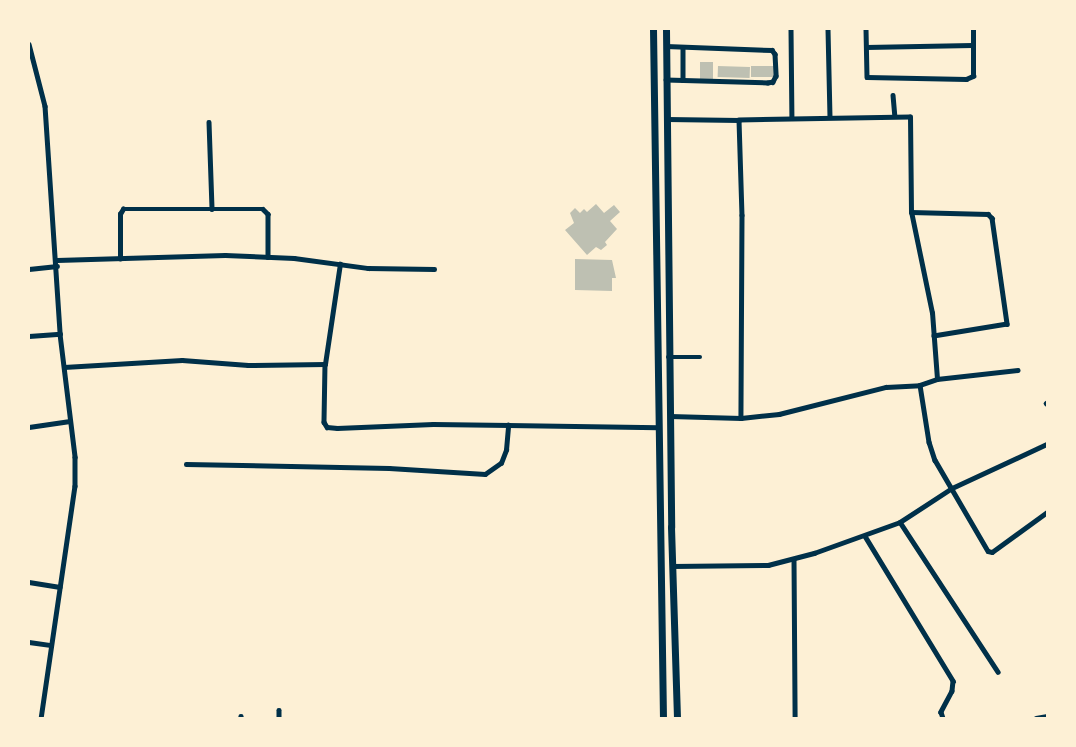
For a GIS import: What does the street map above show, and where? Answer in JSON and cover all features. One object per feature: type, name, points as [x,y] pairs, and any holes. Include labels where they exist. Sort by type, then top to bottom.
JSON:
[{"type":"highway","points":[[653,29],[664,718]]},
{"type":"highway","points":[[666,29],[668,357],[676,718]]},
{"type":"highway","points":[[658,323],[669,322]]},
{"type":"street","points":[[791,29],[792,118]]},
{"type":"street","points":[[828,29],[830,116]]},
{"type":"street","points":[[866,29],[865,75],[868,78],[966,79],[973,76],[973,29]]},
{"type":"street","points":[[29,44],[45,106],[57,263],[60,334],[75,457],[75,486],[41,718]]},
{"type":"street","points":[[666,46],[772,50],[776,54],[776,76],[773,82],[666,80]]},
{"type":"street","points":[[866,47],[972,46]]},
{"type":"street","points":[[683,47],[683,80]]},
{"type":"street","points":[[893,95],[895,116]]},
{"type":"street","points":[[667,119],[739,120],[830,116],[895,116],[911,119],[911,212],[934,336],[937,380]]},
{"type":"street","points":[[739,120],[742,215],[741,418]]},
{"type":"street","points":[[209,122],[212,208]]},
{"type":"street","points":[[120,260],[122,210],[212,208],[266,211],[268,257]]},
{"type":"street","points":[[911,212],[988,214],[992,218],[1007,324],[934,336]]},
{"type":"street","points":[[29,269],[57,263],[268,257],[368,268],[434,269]]},
{"type":"street","points":[[340,264],[325,364],[323,417],[327,427],[658,427]]},
{"type":"street","points":[[29,336],[60,334]]},
{"type":"street","points":[[668,357],[700,356]]},
{"type":"street","points":[[64,368],[172,360],[248,364],[325,364]]},
{"type":"street","points":[[670,416],[741,418],[779,414],[886,388],[920,385],[937,380],[1017,370]]},
{"type":"street","points":[[920,385],[929,442],[952,488],[991,552],[1047,512]]},
{"type":"street","points":[[29,427],[70,421]]},
{"type":"street","points":[[186,464],[389,468],[485,474],[501,463],[506,450],[508,426]]},
{"type":"street","points":[[672,566],[768,565],[794,559],[865,536],[900,522],[952,488],[1047,444]]},
{"type":"street","points":[[900,522],[998,672]]},
{"type":"street","points":[[865,536],[953,681],[952,691],[940,712],[943,718]]},
{"type":"street","points":[[794,559],[795,718]]},
{"type":"street","points":[[29,582],[60,587]]},
{"type":"street","points":[[29,642],[51,645]]},
{"type":"street","points":[[279,710],[279,718]]},
{"type":"street","points":[[1036,718],[1047,716]]},
{"type":"building","points":[[700,62],[713,62],[713,80],[700,80]]},
{"type":"building","points":[[718,66],[750,67],[750,78],[718,77]]},
{"type":"building","points":[[751,66],[774,66],[774,77],[751,77]]},
{"type":"building","points":[[596,204],[604,213],[614,205],[620,212],[610,221],[617,229],[605,242],[607,245],[601,250],[596,247],[587,255],[565,230],[574,223],[570,213],[575,208],[580,213],[584,209],[587,212]]},
{"type":"building","points":[[575,259],[612,260],[616,278],[612,278],[612,291],[575,290]]}]
